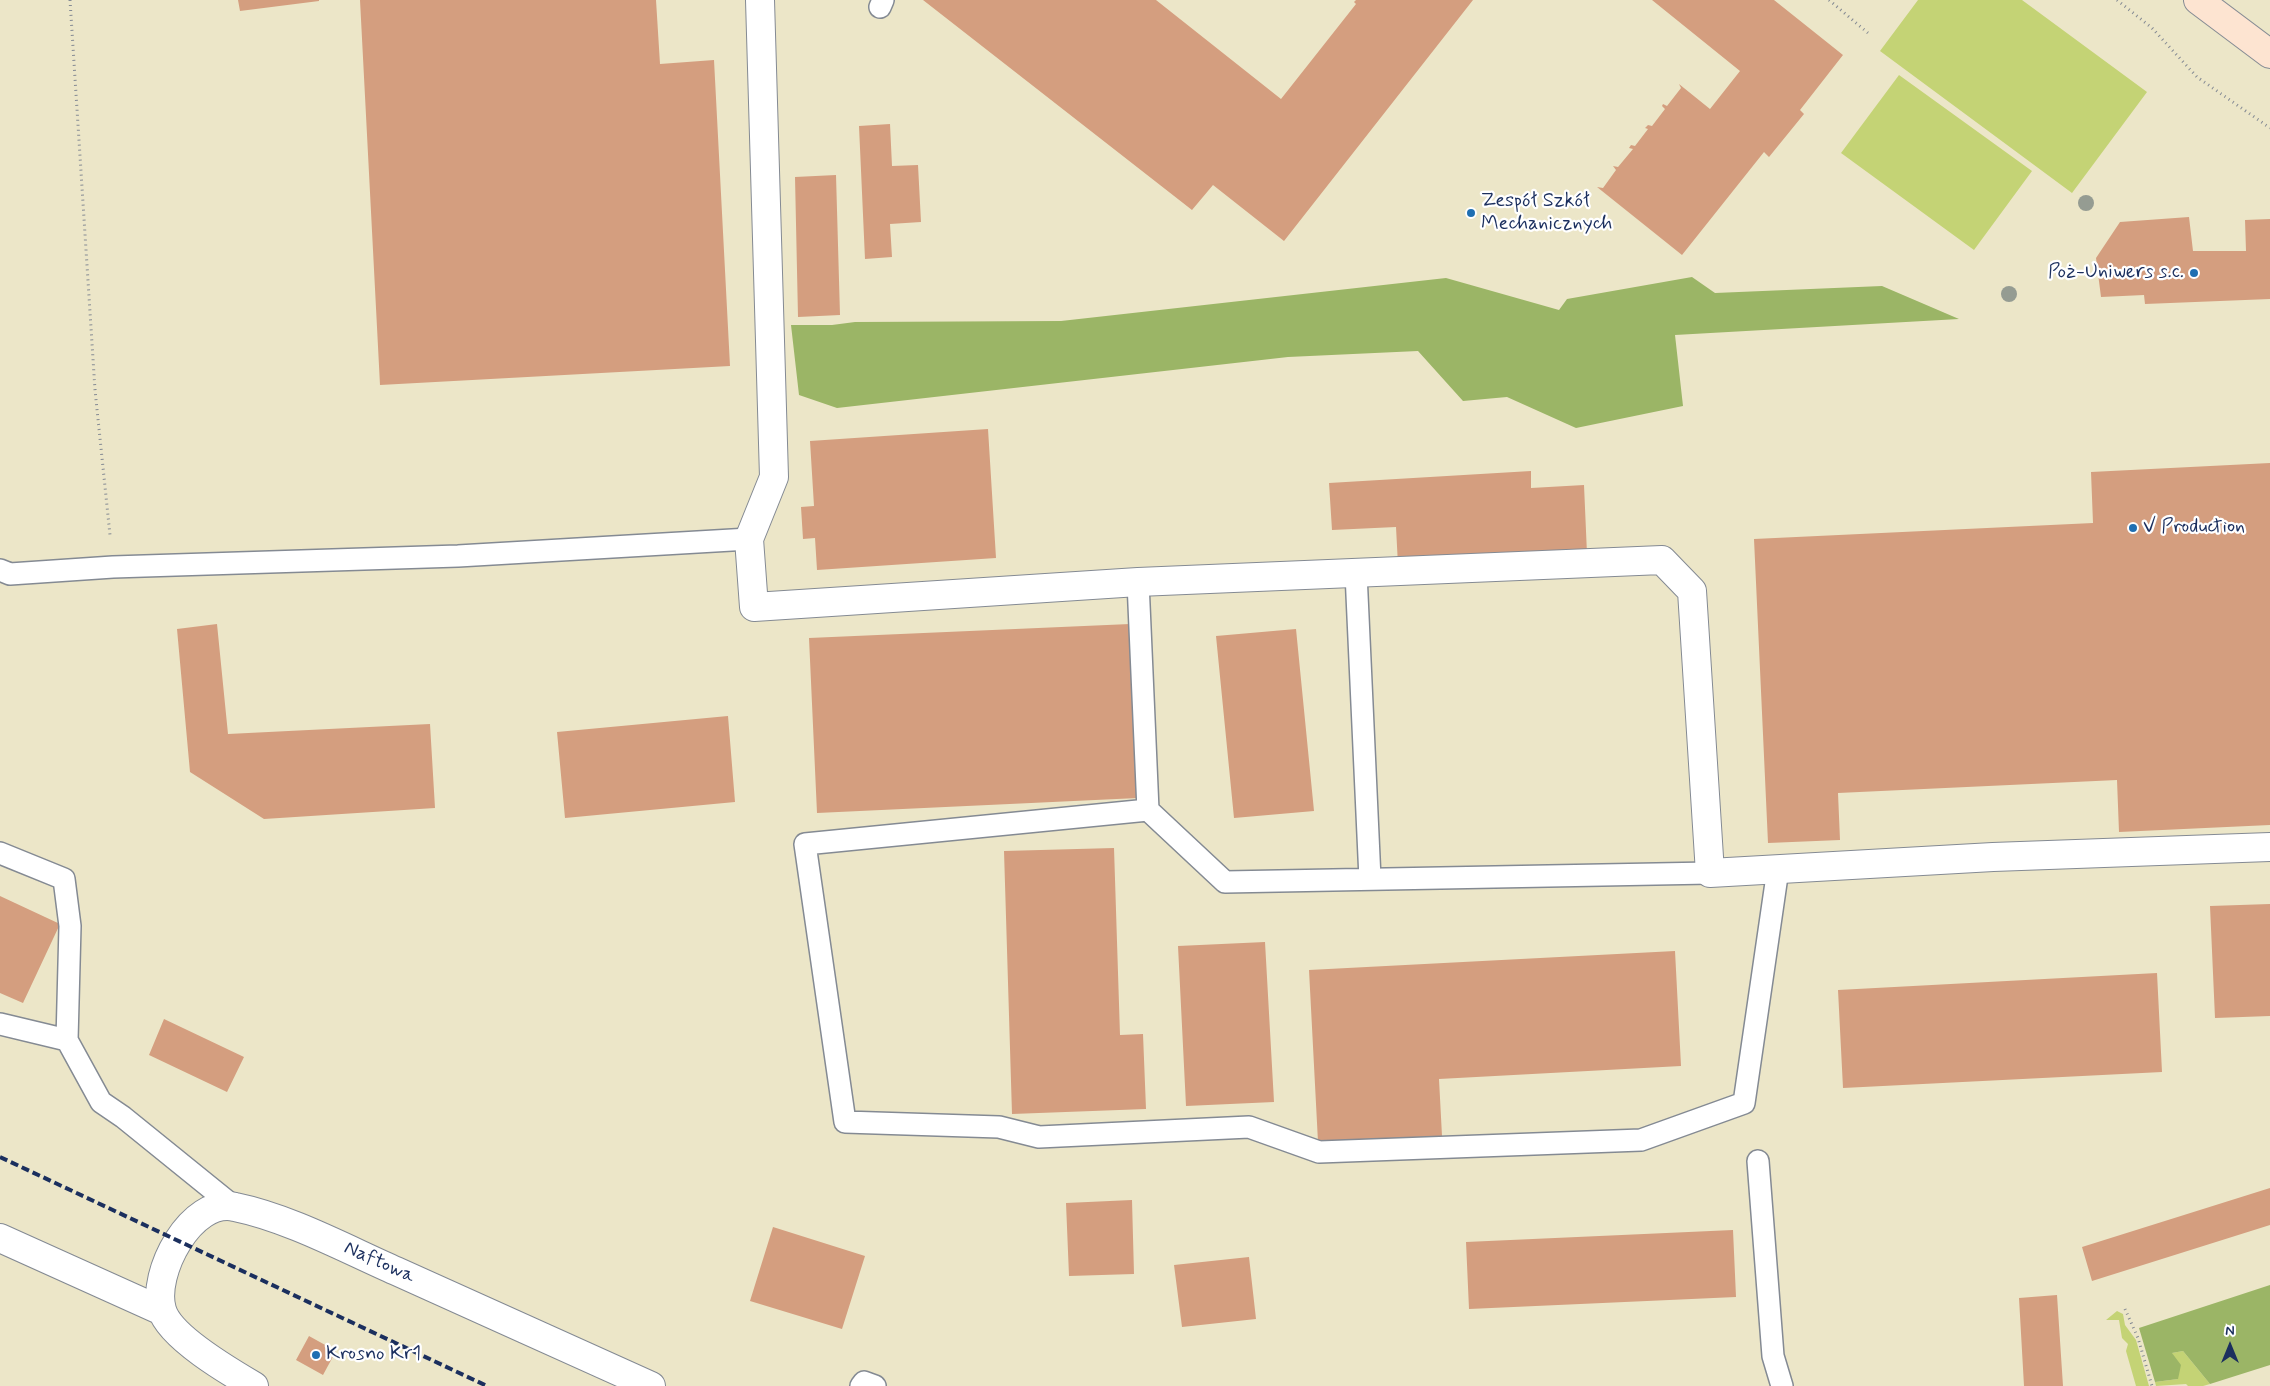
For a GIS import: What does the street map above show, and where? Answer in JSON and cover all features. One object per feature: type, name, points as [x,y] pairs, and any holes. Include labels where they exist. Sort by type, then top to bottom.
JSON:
[{"type":"street","points":[[760,0],[774,477],[749,540],[754,607],[1138,582],[1662,560],[1692,590],[1710,873],[1992,857],[2270,847]]},
{"type":"street","points":[[2198,0],[2270,54]]},
{"type":"street","name":"Naftowa","points":[[162,1310],[162,1276],[178,1241],[195,1220],[211,1209],[233,1206],[302,1229],[651,1386]]},
{"type":"street","points":[[0,1238],[162,1310],[169,1324],[181,1336],[214,1362],[254,1386]]},
{"type":"lane","points":[[0,570],[10,574],[113,567],[458,556],[749,540]]},
{"type":"lane","points":[[1356,573],[1370,879]]},
{"type":"lane","points":[[1138,582],[1148,810],[1225,882],[1710,873]]},
{"type":"lane","points":[[1148,810],[805,844],[845,1122],[998,1127],[1039,1137],[1250,1127],[1319,1152],[1641,1140],[1744,1103],[1778,870]]},
{"type":"lane","points":[[0,853],[64,879],[70,926],[66,1040],[101,1102],[123,1117],[233,1206]]},
{"type":"lane","points":[[0,1024],[66,1040]]},
{"type":"lane","points":[[1758,1161],[1773,1356],[1782,1386]]},
{"type":"lane","points":[[861,1386],[864,1382],[875,1386]]},
{"type":"path","points":[[70,0],[95,390],[113,567]]},
{"type":"path","points":[[1829,0],[1868,33]]},
{"type":"path","points":[[2117,0],[2152,28],[2197,77],[2270,128]]},
{"type":"path","points":[[2125,1309],[2138,1338],[2152,1386]]},
{"type":"green space","points":[[1918,0],[2022,0],[2147,92],[2072,193],[1880,51]]},
{"type":"green space","points":[[1899,75],[2032,171],[1974,250],[1841,153]]},
{"type":"green space","points":[[1692,277],[1715,293],[1882,286],[1959,319],[1675,335],[1683,406],[1576,428],[1507,397],[1463,401],[1418,351],[1288,357],[837,408],[799,395],[791,325],[832,325],[855,322],[1061,321],[1446,278],[1559,310],[1567,299]]},
{"type":"green space","points":[[2270,1285],[2270,1365],[2210,1384],[2183,1351],[2172,1353],[2181,1365],[2178,1379],[2155,1382],[2139,1328]]},
{"type":"green space","points":[[2117,1311],[2123,1314],[2125,1325],[2136,1340],[2149,1386],[2136,1386],[2126,1351],[2128,1344],[2122,1338],[2119,1320],[2106,1320]]},
{"type":"green space","points":[[2183,1351],[2210,1384],[2203,1386],[2188,1386],[2186,1384],[2156,1386],[2155,1382],[2178,1379],[2172,1353]]},
{"type":"building","points":[[238,0],[319,0],[319,1],[240,11]]},
{"type":"building","points":[[360,0],[656,0],[660,64],[714,60],[730,366],[380,385]]},
{"type":"building","points":[[923,0],[1156,0],[1281,99],[1356,4],[1354,2],[1356,0],[1473,0],[1284,241],[1213,185],[1192,210]]},
{"type":"building","points":[[1652,0],[1774,0],[1843,55],[1800,110],[1804,114],[1769,157],[1764,152],[1682,255],[1597,187],[1603,188],[1616,170],[1613,166],[1618,167],[1633,149],[1629,148],[1631,145],[1635,146],[1648,129],[1645,128],[1648,125],[1652,126],[1665,109],[1662,106],[1663,104],[1667,106],[1681,88],[1679,84],[1710,109],[1740,71]]},
{"type":"building","points":[[890,124],[892,166],[918,165],[921,222],[890,224],[892,257],[865,259],[859,126]]},
{"type":"building","points":[[836,175],[840,315],[798,317],[795,177]]},
{"type":"building","points":[[2189,217],[2193,251],[2246,251],[2245,220],[2270,219],[2270,299],[2145,304],[2144,295],[2101,297],[2096,258],[2120,222]]},
{"type":"building","points":[[988,429],[996,558],[817,570],[815,538],[803,539],[801,507],[814,506],[810,441]]},
{"type":"building","points":[[2270,463],[2270,825],[2119,832],[2117,780],[1838,793],[1840,840],[1768,843],[1754,539],[2093,523],[2091,472]]},
{"type":"building","points":[[1531,471],[1531,488],[1584,485],[1587,554],[1398,565],[1396,527],[1332,530],[1329,483]]},
{"type":"building","points":[[217,624],[228,734],[430,724],[435,808],[264,819],[190,772],[177,629]]},
{"type":"building","points":[[1130,624],[1138,798],[817,813],[809,638]]},
{"type":"building","points":[[1296,629],[1314,811],[1234,818],[1216,636]]},
{"type":"building","points":[[728,716],[735,802],[565,818],[557,732]]},
{"type":"building","points":[[1114,848],[1120,1035],[1143,1034],[1146,1109],[1012,1114],[1004,851]]},
{"type":"building","points":[[0,896],[60,924],[23,1003],[0,993]]},
{"type":"building","points":[[2270,904],[2270,1016],[2215,1018],[2210,906]]},
{"type":"building","points":[[1265,942],[1274,1102],[1186,1106],[1178,946]]},
{"type":"building","points":[[1675,951],[1681,1066],[1439,1079],[1442,1136],[1318,1142],[1309,970]]},
{"type":"building","points":[[2157,973],[2162,1072],[1843,1088],[1838,990]]},
{"type":"building","points":[[164,1019],[244,1057],[227,1092],[149,1055]]},
{"type":"building","points":[[2270,1188],[2270,1225],[2092,1281],[2082,1247]]},
{"type":"building","points":[[1132,1200],[1134,1274],[1069,1276],[1066,1203]]},
{"type":"building","points":[[773,1227],[865,1256],[842,1329],[750,1301]]},
{"type":"building","points":[[1733,1230],[1736,1297],[1469,1309],[1466,1242]]},
{"type":"building","points":[[1249,1257],[1256,1319],[1182,1327],[1174,1265]]},
{"type":"building","points":[[2057,1295],[2063,1386],[2024,1386],[2019,1298]]},
{"type":"building","name":"Krosno Kr1","points":[[309,1336],[336,1351],[323,1375],[296,1360]]},
{"type":"railway","points":[[0,1157],[487,1386]]},
{"type":"place","name":"Zespół Szkół Mechanicznych","points":[[1471,213]]},
{"type":"place","name":"Poż-Uniwers s.c.","points":[[2194,273]]},
{"type":"place","name":"V Production","points":[[2133,528]]},
{"type":"place","name":"Krosno Kr1","points":[[316,1355]]}]
